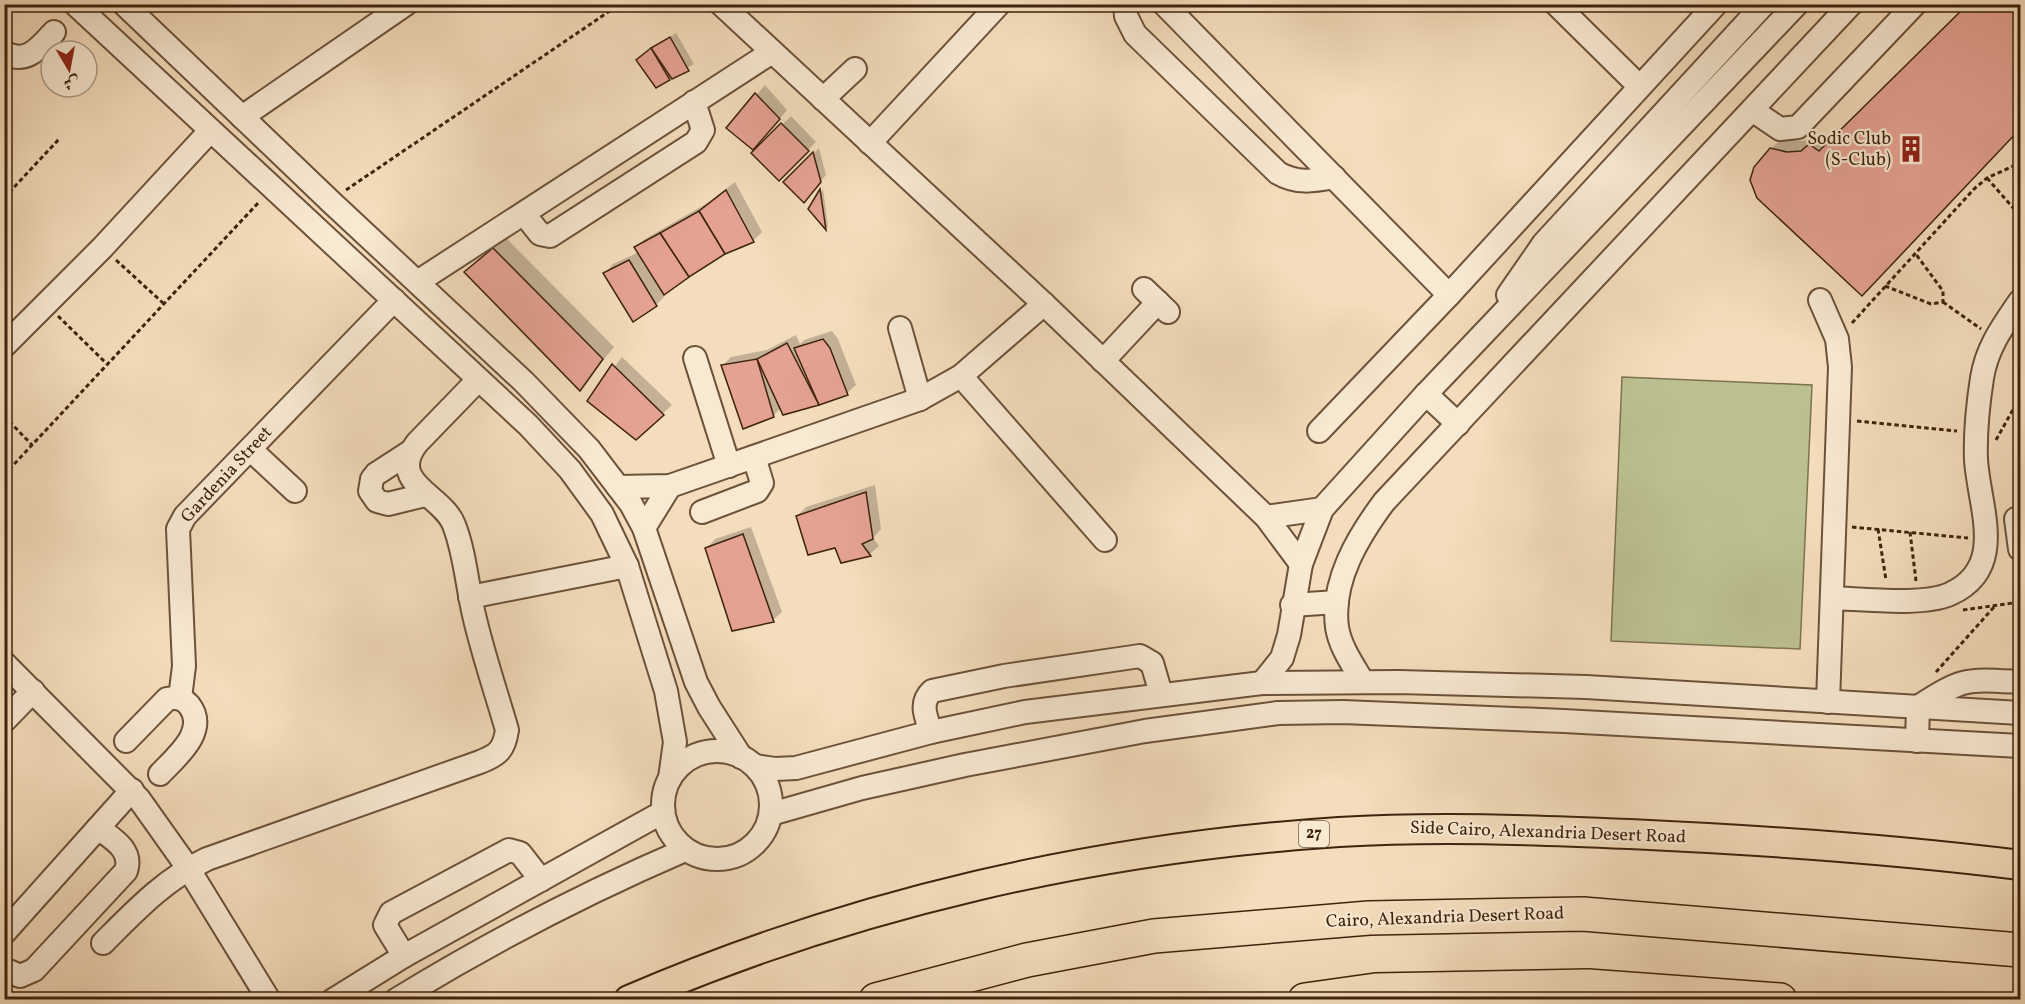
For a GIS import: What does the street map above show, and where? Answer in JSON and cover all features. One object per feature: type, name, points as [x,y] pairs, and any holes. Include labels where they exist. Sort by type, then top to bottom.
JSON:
[{"type":"highway","name":"Cairo, Alexandria Desert Road","points":[[876,999],[1027,960],[1154,936],[1369,918],[1583,914],[2020,950]]},
{"type":"highway","points":[[1305,999],[1376,990],[1588,986],[1780,999]]},
{"type":"main road","name":"Side Cairo, Alexandria Desert Road","points":[[629,999],[779,943],[915,901],[1054,869],[1195,846],[1338,832],[1481,828],[1725,839],[2020,865]]},
{"type":"street","points":[[75,4],[271,189],[308,218],[528,425],[570,470],[602,514],[627,566],[666,691],[675,742],[670,778],[664,794],[663,812],[674,839],[685,850],[710,859],[729,858],[747,851],[761,838],[771,813],[769,788],[709,707],[688,658],[644,528],[618,487],[589,449],[524,382],[242,117],[137,9]]},
{"type":"street","points":[[242,117],[406,4]]},
{"type":"street","points":[[721,4],[1044,304],[1266,517],[1301,564]]},
{"type":"street","points":[[870,143],[999,4]]},
{"type":"street","points":[[1125,4],[1129,25],[1135,34],[1278,173],[1291,179],[1307,182],[1334,177]]},
{"type":"street","points":[[1556,4],[1639,86]]},
{"type":"street","points":[[1499,319],[1509,292],[1522,272],[1610,169],[1764,4]]},
{"type":"street","points":[[1262,683],[1281,658],[1289,635],[1292,605],[1301,564],[1322,509],[1426,394],[1797,4]]},
{"type":"street","points":[[1363,682],[1345,652],[1337,627],[1338,602],[1347,564],[1363,530],[1384,502],[1851,4]]},
{"type":"street","points":[[1752,110],[1780,129],[1798,127],[1915,4]]},
{"type":"street","points":[[1176,8],[1334,177],[1449,295]]},
{"type":"street","points":[[1319,431],[1449,295],[1710,11],[1729,42]]},
{"type":"street","points":[[4,52],[11,57],[27,57],[54,32]]},
{"type":"street","points":[[418,281],[772,52]]},
{"type":"street","points":[[823,99],[855,69]]},
{"type":"street","points":[[524,214],[540,234],[550,236],[696,142],[703,130],[694,102]]},
{"type":"street","points":[[4,346],[102,248],[210,131]]},
{"type":"street","points":[[1586,147],[1610,169]]},
{"type":"street","points":[[308,218],[330,201]]},
{"type":"street","name":"Gardenia Street","points":[[180,698],[184,666],[178,529],[185,516],[394,300]]},
{"type":"street","points":[[1820,300],[1837,339],[1840,367],[1828,702]]},
{"type":"street","points":[[1103,361],[1157,301]]},
{"type":"street","points":[[1832,598],[1926,600],[1949,595],[1960,589],[1977,572],[1984,555],[1977,538],[1977,433],[1982,378],[1995,338],[2020,301]]},
{"type":"street","points":[[618,487],[670,486],[920,399],[961,376],[1044,304]]},
{"type":"street","points":[[900,328],[920,399]]},
{"type":"street","points":[[695,358],[729,466]]},
{"type":"street","points":[[961,376],[1105,540]]},
{"type":"street","points":[[426,495],[388,504],[377,501],[370,491],[372,479],[376,474],[411,452],[478,380]]},
{"type":"street","points":[[1426,394],[1458,424]]},
{"type":"street","points":[[250,449],[295,491]]},
{"type":"street","points":[[103,943],[152,894],[188,868],[207,859],[498,755],[505,745],[507,730],[470,597],[453,521],[442,507],[416,486],[410,473],[411,452]]},
{"type":"street","points":[[702,512],[757,491],[762,483],[754,457]]},
{"type":"street","points":[[644,528],[670,486]]},
{"type":"street","points":[[1266,517],[1322,509]]},
{"type":"street","points":[[2016,519],[2020,549]]},
{"type":"street","points":[[470,597],[627,566]]},
{"type":"street","points":[[1292,605],[1338,602]]},
{"type":"street","points":[[931,732],[924,709],[927,696],[933,691],[1069,666],[1140,656],[1152,663],[1161,694]]},
{"type":"street","points":[[659,668],[676,669],[688,658]]},
{"type":"street","points":[[4,663],[135,795],[188,868],[268,999]]},
{"type":"street","points":[[1918,707],[1962,681],[2020,682]]},
{"type":"street","points":[[670,778],[680,766],[701,754],[725,752],[775,769],[796,768],[931,732],[1025,712],[1262,683],[1536,685],[2020,713]]},
{"type":"street","points":[[1532,720],[1536,685]]},
{"type":"street","points":[[4,721],[33,691]]},
{"type":"street","points":[[126,741],[162,703],[173,698],[180,698],[191,708],[194,722],[192,736],[160,774]]},
{"type":"street","points":[[1096,703],[1103,739]]},
{"type":"street","points":[[1917,741],[1918,707]]},
{"type":"street","points":[[771,813],[931,773],[1103,739],[1278,713],[1343,712],[1532,720],[2020,746]]},
{"type":"street","points":[[4,933],[103,832],[135,795]]},
{"type":"street","points":[[333,999],[404,956],[663,812]]},
{"type":"street","points":[[4,969],[20,976],[34,970],[123,876],[128,866],[127,855],[103,832]]},
{"type":"street","points":[[404,956],[385,926],[391,913],[509,850],[520,853],[541,880]]},
{"type":"street","points":[[396,999],[472,953],[594,891],[685,850]]},
{"type":"path","points":[[330,201],[620,4]]},
{"type":"path","points":[[4,198],[60,138]]},
{"type":"path","points":[[1837,339],[1974,189],[1987,178],[2020,163]]},
{"type":"path","points":[[1987,178],[2015,210],[2020,212]]},
{"type":"path","points":[[4,475],[106,363],[271,189]]},
{"type":"path","points":[[102,248],[164,303]]},
{"type":"path","points":[[1916,253],[1943,291],[1942,302]]},
{"type":"path","points":[[1885,286],[1931,304],[1942,302],[1995,338]]},
{"type":"path","points":[[46,304],[106,363]]},
{"type":"path","points":[[1978,473],[2020,397]]},
{"type":"path","points":[[4,416],[32,445]]},
{"type":"path","points":[[1838,419],[1977,433]]},
{"type":"path","points":[[1835,525],[1977,538]]},
{"type":"path","points":[[1878,529],[1886,580]]},
{"type":"path","points":[[1910,532],[1916,581]]},
{"type":"path","points":[[1965,548],[1977,538]]},
{"type":"path","points":[[1876,580],[1896,580]]},
{"type":"path","points":[[1906,580],[1923,581]]},
{"type":"path","points":[[1918,707],[1921,695],[1931,678],[1995,606]]},
{"type":"green space","points":[[1622,377],[1812,385],[1800,649],[1611,641]]},
{"type":"building","name":"Sodic Club (S-Club)","points":[[1968,4],[2020,4],[2020,129],[1862,296],[1757,198],[1750,180],[1754,167],[1770,148],[1787,152],[1801,151],[1809,144],[1819,151]]},
{"type":"building","points":[[670,37],[689,71],[672,79],[651,48]]},
{"type":"building","points":[[651,48],[670,80],[656,88],[636,60]]},
{"type":"building","points":[[755,93],[780,119],[753,150],[726,128]]},
{"type":"building","points":[[781,123],[809,151],[779,181],[751,153]]},
{"type":"building","points":[[813,152],[821,182],[804,203],[783,182]]},
{"type":"building","points":[[820,189],[826,230],[808,209]]},
{"type":"building","points":[[726,190],[754,242],[725,254],[699,211]]},
{"type":"building","points":[[699,211],[725,254],[689,277],[660,233]]},
{"type":"building","points":[[660,233],[689,277],[664,295],[634,247]]},
{"type":"building","points":[[493,248],[603,359],[580,391],[464,272]]},
{"type":"building","points":[[629,260],[657,306],[633,322],[603,273]]},
{"type":"building","points":[[823,339],[830,348],[848,395],[819,405],[794,348]]},
{"type":"building","points":[[787,343],[819,405],[783,415],[757,359]]},
{"type":"building","points":[[757,359],[774,417],[743,429],[721,365]]},
{"type":"building","points":[[612,364],[664,415],[636,440],[587,401]]},
{"type":"building","points":[[866,492],[873,539],[862,544],[871,556],[841,563],[835,548],[808,555],[796,516]]},
{"type":"building","points":[[743,534],[774,622],[732,631],[705,548]]},
{"type":"place","name":"Sodic Club (S-Club)","points":[[1911,149]]}]
